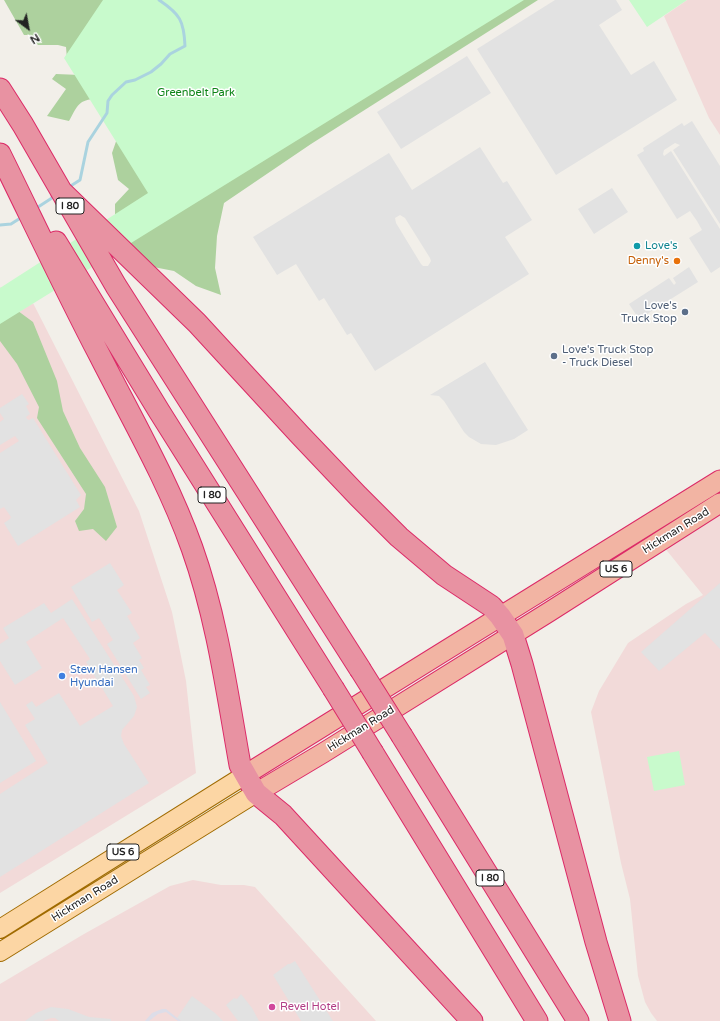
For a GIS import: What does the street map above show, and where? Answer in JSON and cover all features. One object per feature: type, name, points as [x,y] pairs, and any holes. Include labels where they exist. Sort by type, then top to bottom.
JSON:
[{"type":"highway","name":"I 80","points":[[0,89],[23,125],[116,286],[360,669],[578,1021]]},
{"type":"highway","points":[[0,153],[84,305],[166,485],[192,548],[214,624],[240,765],[245,775],[256,793],[283,815],[472,1021]]},
{"type":"highway","points":[[61,191],[197,323],[342,479],[399,537],[444,575],[491,606],[513,635],[596,942],[620,1021]]},
{"type":"highway","name":"I 80","points":[[84,305],[159,411],[333,688],[537,1021]]},
{"type":"highway","name":"Hickman Road","points":[[245,775],[720,480]]},
{"type":"highway","name":"Hickman Road","points":[[256,793],[513,635],[720,503]]},
{"type":"main road","name":"Hickman Road","points":[[0,929],[245,775]]},
{"type":"main road","name":"Hickman Road","points":[[0,952],[256,793]]},
{"type":"shaded area","points":[[555,0],[616,0],[622,10],[599,25],[631,75],[654,61],[677,100],[556,175],[477,49]]},
{"type":"shaded area","points":[[687,0],[720,0],[720,135],[709,118],[664,16]]},
{"type":"shaded area","points":[[467,56],[491,93],[401,149],[377,112]]},
{"type":"shaded area","points":[[692,121],[720,166],[720,224],[673,150],[680,145],[675,143],[664,150],[663,154],[664,156],[671,151],[720,229],[720,267],[711,273],[689,238],[702,230],[697,221],[690,211],[677,219],[637,155],[644,151],[643,148],[682,123],[684,126]]},
{"type":"shaded area","points":[[480,147],[503,183],[507,181],[532,220],[505,237],[529,274],[375,371],[351,333],[347,335],[324,298],[319,301],[296,264],[277,275],[253,237],[389,153],[412,190]],"holes":[[[400,215],[405,218],[430,258],[431,261],[428,266],[423,266],[421,264],[396,223],[395,218]]]},
{"type":"shaded area","points":[[612,188],[628,212],[594,234],[578,209]]},
{"type":"shaded area","points":[[689,267],[698,282],[639,319],[629,304],[669,278],[674,285],[676,283],[673,278]]},
{"type":"shaded area","points":[[33,303],[139,511],[172,612],[186,681],[196,773],[0,893],[0,324]]},
{"type":"shaded area","points":[[485,362],[528,430],[514,439],[496,445],[481,444],[469,437],[464,432],[444,401],[439,396],[430,395]]},
{"type":"shaded area","points":[[22,394],[29,404],[26,406],[30,414],[26,417],[27,419],[29,420],[33,418],[81,495],[76,500],[80,507],[18,546],[4,523],[11,517],[4,507],[0,509],[0,453],[19,441],[15,436],[0,445],[0,422],[4,419],[0,413],[0,408]]},
{"type":"shaded area","points":[[720,503],[720,1021],[657,1021],[645,1002],[638,976],[630,899],[621,863],[591,712],[599,691],[628,643],[686,604],[703,595],[659,541]]},
{"type":"shaded area","points":[[110,563],[124,585],[117,590],[132,613],[127,616],[140,638],[133,643],[142,658],[139,660],[144,668],[141,670],[150,685],[146,687],[150,693],[141,699],[107,644],[113,640],[99,618],[92,622],[71,587]]},
{"type":"shaded area","points":[[720,583],[720,649],[705,633],[659,671],[641,652]]},
{"type":"shaded area","points":[[72,599],[134,696],[137,707],[134,716],[122,730],[121,736],[124,744],[149,783],[0,877],[0,794],[48,763],[25,725],[35,719],[26,705],[32,701],[36,707],[59,693],[80,726],[113,706],[86,662],[90,659],[63,618],[26,642],[42,668],[15,685],[0,661],[0,644],[9,638],[3,628],[44,603],[51,613]]},
{"type":"shaded area","points":[[0,702],[36,761],[0,783]]},
{"type":"shaded area","points":[[193,880],[221,885],[244,885],[255,887],[376,1021],[0,1021],[0,984],[84,934],[170,886]]},
{"type":"shaded area","points":[[295,961],[333,1021],[301,1021],[273,975],[288,964]]},
{"type":"shaded area","points":[[241,994],[252,1008],[259,1021],[238,1021],[226,1005],[234,998],[237,999]]},
{"type":"shaded area","points":[[192,996],[215,1013],[223,1021],[181,1021],[177,1018]]},
{"type":"shaded area","points":[[51,1007],[68,1009],[89,1017],[111,1019],[111,1021],[59,1021],[55,1018],[51,1018],[43,1021],[25,1021],[36,1013]]},
{"type":"shaded area","points":[[166,1009],[181,1021],[178,1021],[166,1012],[158,1014],[149,1021],[145,1021],[152,1013]]},
{"type":"green space","points":[[4,0],[119,0],[67,59],[66,47],[58,45],[38,45],[29,35],[24,35]]},
{"type":"green space","name":"Greenbelt Park","points":[[103,0],[524,0],[0,324],[0,288],[148,193],[64,58]]},
{"type":"green space","name":"Greenbelt Park","points":[[198,0],[538,0],[311,144],[224,203],[217,236],[215,268],[221,295],[196,286],[174,271],[138,264],[115,221],[115,204],[129,189],[118,180],[112,153],[120,130]]},
{"type":"green space","points":[[629,0],[687,0],[647,27]]},
{"type":"green space","points":[[56,74],[80,75],[101,98],[80,103],[69,121],[47,116],[66,89],[52,79]]},
{"type":"green space","points":[[0,287],[1,291],[14,308],[33,322],[57,381],[63,411],[80,448],[105,487],[117,527],[106,541],[93,529],[79,531],[75,521],[84,509],[86,494],[37,418],[39,407],[17,364],[0,341]]},
{"type":"green space","points":[[679,751],[685,785],[654,791],[647,757]]},
{"type":"waterway","points":[[69,187],[80,180],[88,142],[107,113],[108,101],[112,95],[126,82],[135,80],[151,72],[170,54],[185,46],[180,19],[172,10],[159,0]]},
{"type":"waterway","points":[[35,209],[55,196]]},
{"type":"waterway","points":[[0,225],[11,224],[22,217]]},
{"type":"place","name":"Love's","points":[[637,246]]},
{"type":"place","name":"Denny's","points":[[677,261]]},
{"type":"place","name":"Love's Truck Stop","points":[[685,312]]},
{"type":"place","name":"Love's Truck Stop - Truck Diesel","points":[[554,356]]},
{"type":"place","name":"Stew Hansen Hyundai","points":[[62,676]]},
{"type":"place","name":"Revel Hotel","points":[[272,1007]]}]
